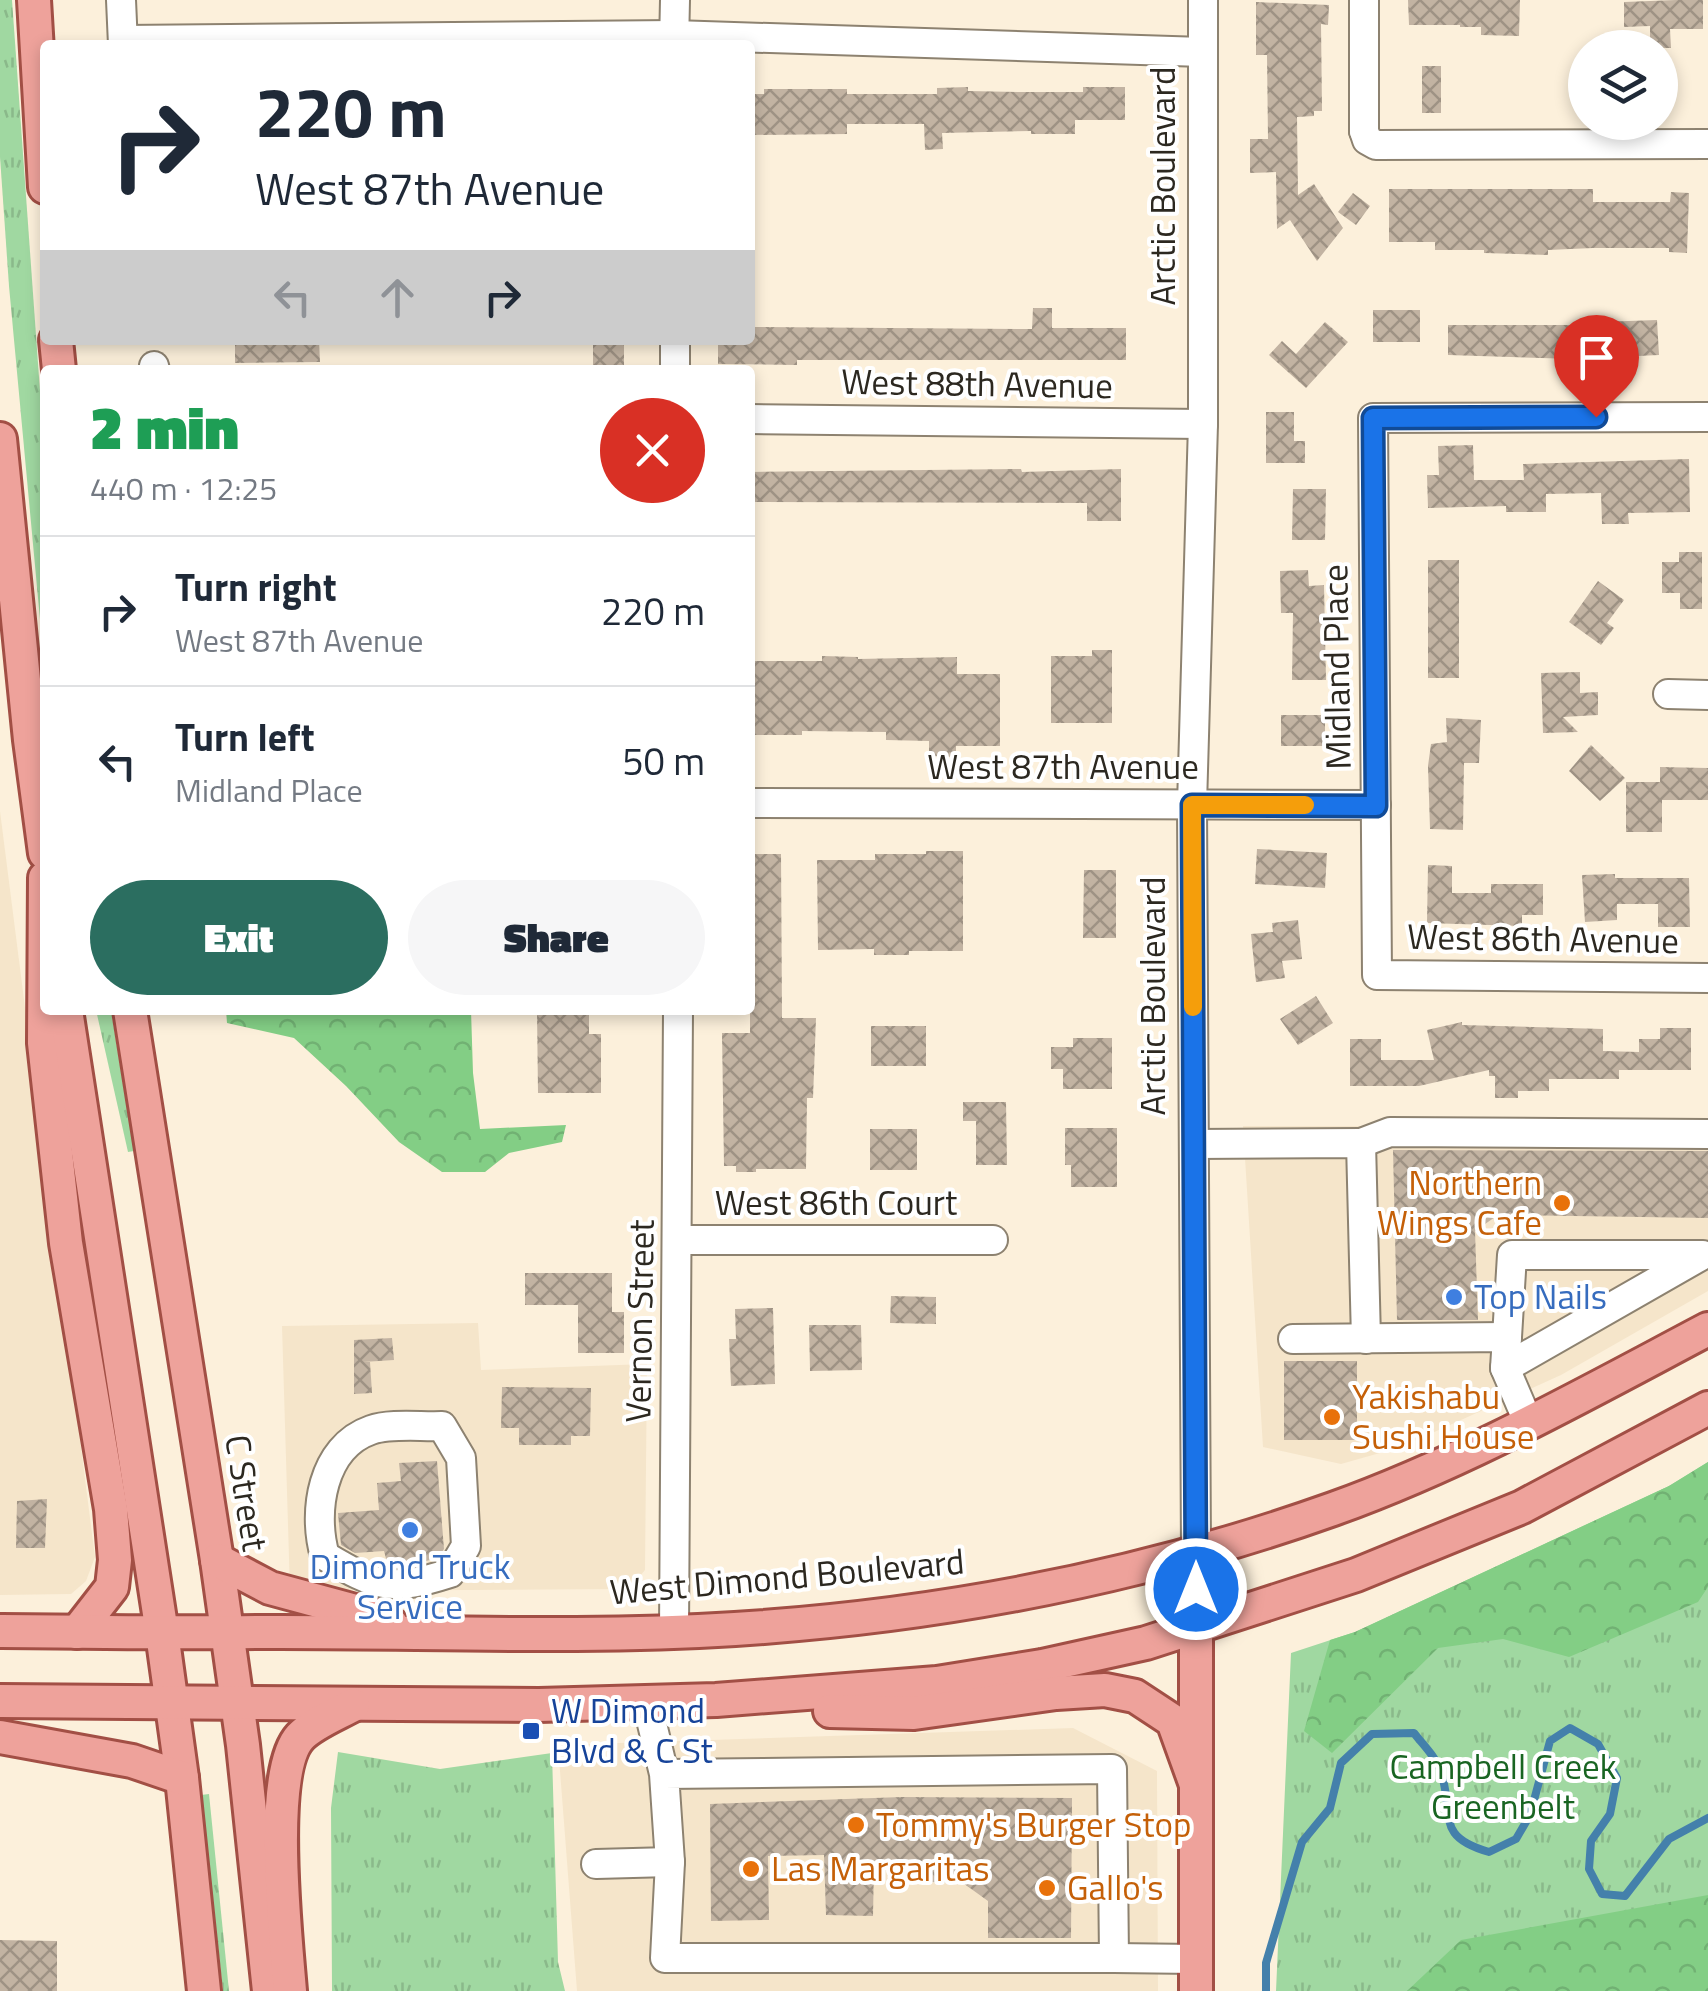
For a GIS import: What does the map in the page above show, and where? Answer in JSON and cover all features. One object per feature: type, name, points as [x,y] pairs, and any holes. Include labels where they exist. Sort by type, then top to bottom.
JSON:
[{"type":"main road","points":[[34,0],[40,103]]},
{"type":"main road","points":[[0,439],[40,815]]},
{"type":"main road","points":[[44,1015],[66,1243],[111,1509],[116,1560],[112,1587],[77,1632]]},
{"type":"main road","points":[[67,1015],[162,1632],[204,1991]]},
{"type":"main road","name":"C Street","points":[[131,1015],[217,1560],[269,1991]]},
{"type":"main road","name":"West Dimond Boulevard","points":[[0,1631],[674,1632],[805,1623],[955,1605],[1081,1580],[1196,1551],[1332,1509],[1492,1444],[1708,1329]]},
{"type":"main road","points":[[0,1701],[647,1703],[938,1683],[1094,1654],[1195,1627],[1356,1575],[1522,1507],[1708,1408]]},
{"type":"main road","name":"Arctic Boulevard","points":[[1196,1551],[1196,1975]]},
{"type":"main road","points":[[217,1560],[270,1588],[370,1614],[414,1634]]},
{"type":"main road","points":[[716,1700],[914,1713],[1056,1692],[1104,1690],[1135,1696],[1173,1721],[1195,1782]]},
{"type":"main road","points":[[290,1991],[281,1837],[284,1770],[300,1736],[356,1704]]},
{"type":"main road","points":[[0,1737],[132,1761],[182,1778]]},
{"type":"street","points":[[120,0],[123,40]]},
{"type":"street","points":[[674,40],[675,0]]},
{"type":"street","name":"Arctic Boulevard","points":[[1196,1551],[1192,805],[1203,424],[1202,0]]},
{"type":"street","points":[[1364,0],[1357,138],[1376,145],[1708,144]]},
{"type":"street","points":[[755,42],[1203,52]]},
{"type":"street","name":"Midland Place","points":[[1378,975],[1373,418],[1708,417]]},
{"type":"street","name":"West 88th Avenue","points":[[755,420],[1203,424]]},
{"type":"street","points":[[1668,694],[1708,695]]},
{"type":"street","name":"West 87th Avenue","points":[[755,803],[1376,806]]},
{"type":"street","name":"West 86th Avenue","points":[[1378,975],[1708,978]]},
{"type":"street","name":"Vernon Street","points":[[674,1632],[678,1015]]},
{"type":"street","points":[[1194,1144],[1361,1143],[1390,1132],[1708,1134]]},
{"type":"street","points":[[1361,1143],[1366,1339]]},
{"type":"street","name":"West 86th Court","points":[[678,1240],[993,1240]]},
{"type":"street","points":[[1529,1424],[1504,1368],[1512,1255],[1706,1253]]},
{"type":"street","points":[[1504,1368],[1706,1253]]},
{"type":"street","points":[[1293,1339],[1506,1337]]},
{"type":"street","points":[[442,1426],[461,1458],[466,1546],[450,1573],[411,1586],[366,1580],[325,1556],[318,1535],[321,1493],[343,1445],[374,1428],[442,1426]]},
{"type":"street","points":[[411,1586],[414,1634]]},
{"type":"street","points":[[647,1703],[664,1774],[670,1862],[665,1958],[1114,1958],[1196,1975]]},
{"type":"street","points":[[664,1774],[1112,1769],[1114,1958]]},
{"type":"street","points":[[596,1864],[670,1862]]},
{"type":"shaded area","points":[[0,811],[95,1557],[86,1581],[71,1594],[0,1595]]},
{"type":"shaded area","points":[[1243,1126],[1708,1126],[1708,1291],[1561,1375],[1401,1447],[1341,1464],[1263,1447]]},
{"type":"shaded area","points":[[478,1323],[481,1370],[647,1364],[645,1570],[629,1589],[290,1591],[282,1326]]},
{"type":"shaded area","points":[[1073,1728],[1157,1771],[1158,1991],[577,1991],[558,1745]]},
{"type":"green space","points":[[0,0],[12,0],[40,391],[40,619],[9,286],[0,157]]},
{"type":"green space","points":[[97,1015],[112,1015],[134,1151],[128,1152]]},
{"type":"green space","points":[[226,1015],[471,1015],[480,1129],[566,1125],[562,1142],[509,1153],[485,1172],[442,1172],[399,1142],[294,1038],[227,1023]]},
{"type":"green space","name":"Campbell Creek Greenbelt","points":[[1708,1462],[1708,1991],[1276,1991],[1291,1653],[1355,1632],[1669,1486]]},
{"type":"green space","points":[[1708,1462],[1708,1587],[1698,1602],[1569,1657],[1503,1639],[1438,1648],[1332,1753],[1304,1731],[1330,1640],[1355,1632],[1669,1486]]},
{"type":"green space","points":[[338,1752],[440,1769],[552,1753],[558,1962],[565,1991],[332,1991],[331,1808]]},
{"type":"green space","points":[[209,1794],[229,1991],[223,1991],[201,1795]]},
{"type":"green space","points":[[1708,1895],[1708,1991],[1407,1991],[1461,1940]]},
{"type":"building","points":[[1408,0],[1520,0],[1519,36],[1481,35],[1481,27],[1409,25]]},
{"type":"building","points":[[1703,0],[1703,29],[1624,27],[1624,2]]},
{"type":"building","points":[[1256,2],[1329,5],[1328,25],[1321,24],[1322,111],[1297,117],[1298,195],[1314,184],[1343,228],[1317,261],[1290,220],[1277,229],[1276,172],[1250,173],[1250,139],[1268,139],[1267,55],[1256,55]]},
{"type":"building","points":[[1422,66],[1441,66],[1441,113],[1422,113]]},
{"type":"building","points":[[1083,87],[1125,87],[1125,120],[1075,120],[1075,134],[942,133],[943,149],[925,150],[924,124],[847,124],[847,134],[755,135],[755,94],[764,94],[764,89],[937,94],[937,88],[1083,92]]},
{"type":"building","points":[[1389,189],[1593,189],[1593,202],[1670,202],[1671,192],[1689,193],[1687,253],[1669,252],[1669,248],[1593,248],[1548,250],[1548,255],[1484,253],[1435,250],[1435,242],[1389,242]]},
{"type":"building","points":[[1353,193],[1370,206],[1356,225],[1338,212]]},
{"type":"building","points":[[1033,308],[1052,308],[1052,328],[1126,328],[1126,360],[797,360],[797,365],[718,364],[718,345],[755,345],[755,327],[1032,329]]},
{"type":"building","points":[[1373,310],[1420,310],[1420,342],[1373,342]]},
{"type":"building","points":[[1657,320],[1659,355],[1575,359],[1448,355],[1448,325],[1599,325]]},
{"type":"building","points":[[1325,322],[1348,342],[1306,388],[1269,355],[1282,341],[1296,354]]},
{"type":"building","points":[[235,345],[319,345],[320,362],[235,363]]},
{"type":"building","points":[[593,345],[624,345],[624,365],[593,365]]},
{"type":"building","points":[[1266,412],[1294,412],[1294,441],[1305,441],[1305,463],[1266,463]]},
{"type":"building","points":[[1473,445],[1474,480],[1524,480],[1523,464],[1689,459],[1690,512],[1628,513],[1629,524],[1602,524],[1601,493],[1546,494],[1546,512],[1506,512],[1506,506],[1428,508],[1427,475],[1439,475],[1438,446]]},
{"type":"building","points":[[1121,469],[1121,521],[1087,521],[1087,503],[755,502],[755,472]]},
{"type":"building","points":[[1293,489],[1326,489],[1325,540],[1292,540]]},
{"type":"building","points":[[1679,552],[1702,552],[1702,609],[1680,609],[1680,593],[1662,593],[1662,562],[1679,562]]},
{"type":"building","points":[[1428,560],[1459,560],[1459,678],[1428,678]]},
{"type":"building","points":[[1308,570],[1309,586],[1324,585],[1326,680],[1292,680],[1293,613],[1281,613],[1280,571]]},
{"type":"building","points":[[1598,581],[1624,600],[1607,623],[1614,628],[1601,645],[1569,622]]},
{"type":"building","points":[[1092,650],[1112,650],[1112,723],[1051,723],[1051,656],[1092,656]]},
{"type":"building","points":[[822,656],[957,657],[957,674],[1000,674],[1000,746],[956,746],[956,757],[929,756],[929,741],[886,740],[886,732],[755,735],[755,661],[822,661]]},
{"type":"building","points":[[1580,672],[1580,693],[1598,692],[1598,715],[1563,717],[1578,732],[1543,733],[1541,673]]},
{"type":"building","points":[[1281,715],[1325,715],[1325,746],[1281,746]]},
{"type":"building","points":[[1446,718],[1481,720],[1479,763],[1464,763],[1463,830],[1430,829],[1431,744],[1447,742]]},
{"type":"building","points":[[1591,745],[1625,778],[1600,801],[1569,771]]},
{"type":"building","points":[[1660,767],[1708,768],[1708,800],[1662,800],[1662,832],[1626,832],[1626,782],[1660,782]]},
{"type":"building","points":[[1257,849],[1327,853],[1325,888],[1255,884]]},
{"type":"building","points":[[963,851],[963,951],[874,955],[874,949],[818,950],[817,860],[875,860],[875,854]]},
{"type":"building","points":[[755,854],[781,854],[782,1018],[816,1018],[813,1098],[807,1098],[806,1169],[736,1172],[736,1166],[724,1166],[722,1033],[750,1033],[750,1015],[755,1015]]},
{"type":"building","points":[[1428,865],[1452,866],[1452,893],[1491,893],[1491,884],[1543,884],[1543,915],[1522,915],[1522,926],[1427,923]]},
{"type":"building","points":[[1084,870],[1116,870],[1116,938],[1083,938]]},
{"type":"building","points":[[1615,874],[1615,878],[1689,878],[1690,927],[1658,927],[1658,904],[1617,904],[1617,920],[1585,922],[1582,875]]},
{"type":"building","points":[[1298,920],[1302,959],[1282,961],[1285,978],[1256,982],[1251,934],[1273,932],[1272,923]]},
{"type":"building","points":[[1316,996],[1333,1023],[1298,1045],[1280,1019]]},
{"type":"building","points":[[537,1015],[589,1015],[589,1034],[601,1034],[601,1093],[538,1093]]},
{"type":"building","points":[[1462,1022],[1603,1029],[1603,1051],[1639,1052],[1639,1039],[1660,1039],[1660,1028],[1691,1028],[1691,1070],[1619,1070],[1619,1079],[1549,1079],[1549,1091],[1518,1091],[1518,1098],[1495,1098],[1495,1076],[1489,1076],[1489,1070],[1419,1086],[1350,1086],[1350,1039],[1381,1039],[1381,1060],[1434,1060],[1427,1030]]},
{"type":"building","points":[[871,1026],[926,1026],[926,1066],[871,1066]]},
{"type":"building","points":[[1073,1038],[1112,1038],[1112,1089],[1063,1089],[1063,1069],[1051,1069],[1051,1047],[1073,1047]]},
{"type":"building","points":[[963,1102],[1006,1102],[1007,1165],[976,1165],[976,1121],[963,1121]]},
{"type":"building","points":[[1065,1128],[1117,1128],[1117,1187],[1071,1187],[1071,1165],[1065,1165]]},
{"type":"building","points":[[870,1129],[917,1129],[917,1170],[870,1170]]},
{"type":"building","points":[[1393,1150],[1708,1151],[1708,1218],[1498,1215],[1475,1231],[1478,1320],[1397,1320]]},
{"type":"building","points":[[525,1273],[612,1273],[612,1312],[624,1312],[624,1353],[578,1353],[578,1305],[525,1305]]},
{"type":"building","points":[[891,1296],[936,1297],[936,1324],[890,1323]]},
{"type":"building","points":[[773,1308],[775,1384],[731,1386],[729,1339],[736,1339],[735,1309]]},
{"type":"building","points":[[809,1325],[861,1325],[862,1370],[810,1371]]},
{"type":"building","points":[[392,1338],[394,1360],[363,1362],[370,1362],[372,1393],[354,1394],[354,1340]]},
{"type":"building","points":[[1284,1361],[1357,1361],[1357,1440],[1284,1440]]},
{"type":"building","points":[[502,1387],[591,1388],[590,1436],[571,1436],[571,1445],[519,1445],[519,1428],[501,1428]]},
{"type":"building","points":[[437,1461],[444,1549],[438,1558],[388,1566],[384,1551],[355,1553],[341,1545],[338,1513],[379,1510],[377,1483],[401,1481],[399,1463]]},
{"type":"building","points":[[47,1499],[45,1548],[16,1548],[17,1501]]},
{"type":"building","points":[[902,1797],[1072,1798],[1071,1938],[988,1938],[988,1901],[963,1883],[930,1882],[929,1867],[874,1865],[873,1916],[826,1915],[824,1855],[768,1856],[769,1920],[711,1921],[710,1804]]},
{"type":"building","points":[[0,1940],[57,1941],[57,1991],[0,1991]]},
{"type":"waterway","points":[[1266,1991],[1266,1963],[1302,1842],[1330,1808],[1341,1763],[1372,1734],[1414,1733],[1439,1767],[1453,1831],[1460,1839],[1489,1852],[1516,1839],[1530,1815],[1550,1741],[1570,1728],[1598,1744],[1617,1778],[1610,1814],[1591,1841],[1589,1869],[1602,1894],[1625,1896],[1669,1839],[1708,1818]]},
{"type":"slow traffic","points":[[1193,1007],[1192,805],[1305,805]]},
{"type":"place","name":"Northern Wings Cafe","points":[[1562,1203]]},
{"type":"place","name":"Top Nails","points":[[1454,1297]]},
{"type":"place","name":"Yakishabu Sushi House","points":[[1332,1417]]},
{"type":"place","name":"Dimond Truck Service","points":[[410,1530]]},
{"type":"place","name":"W Dimond Blvd & C St","points":[[531,1731]]},
{"type":"place","name":"Tommy's Burger Stop","points":[[856,1825]]},
{"type":"place","name":"Las Margaritas","points":[[751,1869]]},
{"type":"place","name":"Gallo's","points":[[1047,1888]]},
{"type":"route","points":[[1196,1589],[1192,805],[1376,806],[1373,418],[1596,417]]}]
